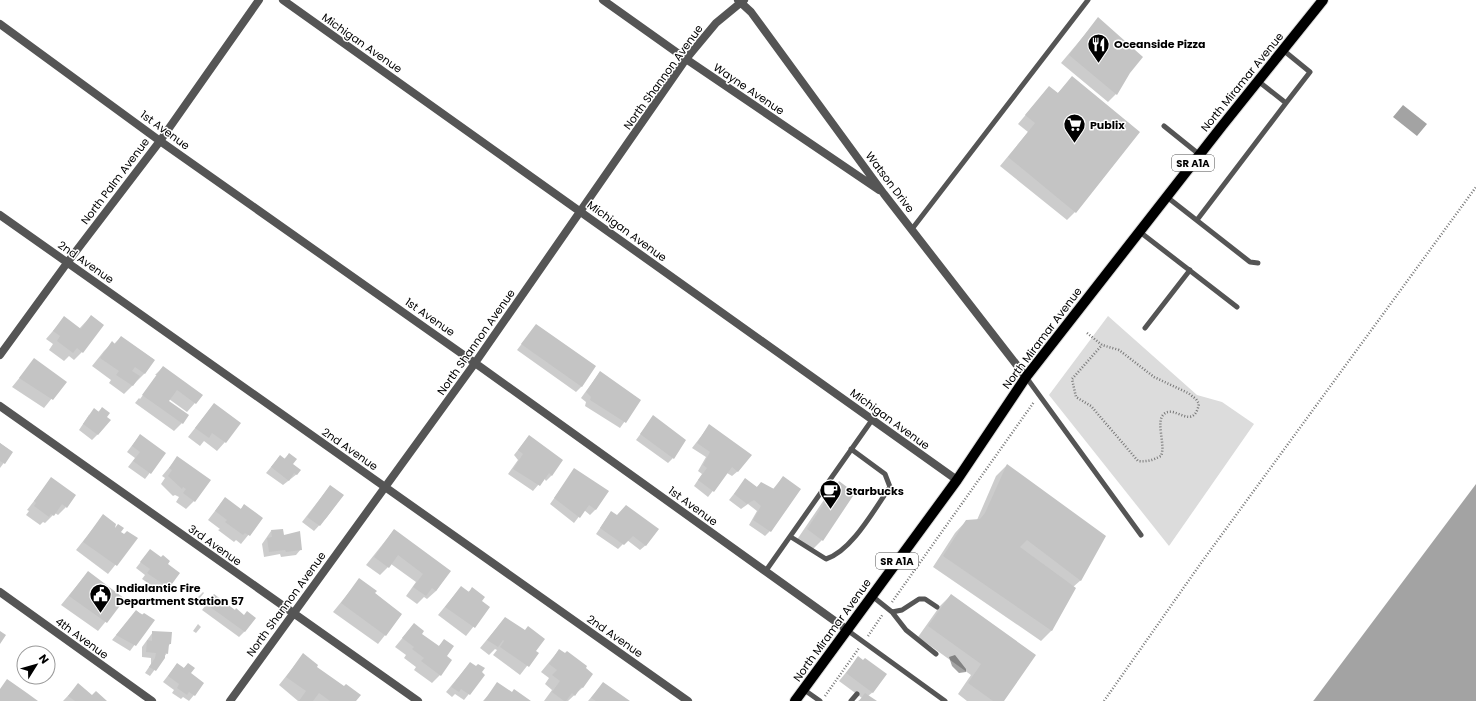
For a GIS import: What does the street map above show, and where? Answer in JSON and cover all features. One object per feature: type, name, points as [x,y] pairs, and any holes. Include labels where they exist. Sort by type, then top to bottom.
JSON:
[{"type":"main road","name":"North Miramar Avenue","points":[[795,701],[846,629],[957,480],[1026,377],[1323,0]]},
{"type":"street","name":"North Palm Avenue","points":[[0,355],[67,262],[160,141],[259,0]]},
{"type":"street","name":"Michigan Avenue","points":[[283,0],[957,480]]},
{"type":"street","name":"Wayne Avenue","points":[[603,0],[686,60],[884,194]]},
{"type":"street","name":"North Shannon Avenue","points":[[230,701],[292,613],[475,363],[686,60],[716,23],[741,1]]},
{"type":"street","name":"Watson Drive","points":[[741,1],[751,12],[884,194],[1026,377]]},
{"type":"street","name":"1st Avenue","points":[[0,24],[160,141],[475,363],[846,629]]},
{"type":"street","name":"2nd Avenue","points":[[0,215],[683,700]]},
{"type":"street","name":"3rd Avenue","points":[[0,406],[418,701]]},
{"type":"street","name":"4th Avenue","points":[[0,592],[152,701]]},
{"type":"lane","points":[[912,230],[1088,0]]},
{"type":"lane","points":[[1197,220],[1310,72],[1283,50]]},
{"type":"lane","points":[[1258,81],[1286,103]]},
{"type":"lane","points":[[1164,126],[1200,155]]},
{"type":"lane","points":[[1167,197],[1250,262],[1258,263]]},
{"type":"lane","points":[[1140,232],[1237,307]]},
{"type":"lane","points":[[1145,328],[1190,270]]},
{"type":"lane","points":[[1026,377],[1141,535]]},
{"type":"lane","points":[[766,572],[872,420]]},
{"type":"lane","points":[[791,537],[826,559],[834,556],[863,526],[890,487],[885,474],[851,449]]},
{"type":"lane","points":[[871,595],[888,608],[906,630],[936,654]]},
{"type":"lane","points":[[892,612],[902,610],[919,600],[925,599],[937,607]]},
{"type":"lane","points":[[846,629],[945,701]]},
{"type":"lane","points":[[803,689],[821,701]]},
{"type":"lane","points":[[851,701],[857,694]]},
{"type":"path","points":[[1104,701],[1201,563],[1476,187]]},
{"type":"path","points":[[1087,333],[1102,345],[1119,350],[1154,377],[1188,393],[1196,399],[1199,404],[1196,413],[1188,417],[1170,411],[1166,412],[1162,416],[1161,426],[1164,449],[1161,456],[1153,460],[1146,462],[1138,460],[1091,406],[1076,397],[1072,379],[1102,345]]},
{"type":"path","points":[[821,701],[1039,395]]},
{"type":"shaded area","points":[[1403,105],[1427,124],[1417,136],[1393,117]]},
{"type":"shaded area","points":[[1108,316],[1197,395],[1222,402],[1254,424],[1169,546],[1049,395]]},
{"type":"shaded area","points":[[1476,484],[1476,701],[1313,701],[1314,700]]},
{"type":"shaded area","points":[[955,655],[966,669],[966,672],[959,673],[952,666],[949,657]]},
{"type":"building","points":[[1098,17],[1143,57],[1130,73],[1117,95],[1069,55]]},
{"type":"building","name":"Publix","points":[[1072,76],[1140,132],[1076,213],[1008,157],[1035,123],[1025,115],[1049,86],[1058,93]]},
{"type":"building","points":[[91,315],[104,325],[83,353],[77,348],[73,353],[57,341],[60,336],[53,331],[64,316],[81,329]]},
{"type":"building","points":[[536,324],[596,366],[582,387],[521,344]]},
{"type":"building","points":[[121,336],[155,360],[145,374],[135,367],[132,371],[140,376],[133,386],[116,375],[119,371],[100,358],[112,341],[115,344]]},
{"type":"building","points":[[34,358],[67,382],[53,400],[19,378]]},
{"type":"building","points":[[163,366],[203,395],[196,404],[177,390],[169,401],[189,415],[183,424],[142,395]]},
{"type":"building","points":[[600,371],[641,400],[626,423],[590,400],[591,397],[586,392]]},
{"type":"building","points":[[214,403],[241,423],[226,443],[212,433],[209,438],[195,428]]},
{"type":"building","points":[[102,407],[110,413],[107,417],[111,420],[98,435],[83,424],[94,408],[99,412]]},
{"type":"building","points":[[653,415],[686,440],[674,459],[640,434]]},
{"type":"building","points":[[709,424],[752,455],[738,472],[732,467],[714,492],[698,480],[707,468],[703,465],[710,452],[697,443]]},
{"type":"building","points":[[140,434],[166,453],[151,474],[133,461],[140,452],[132,446]]},
{"type":"building","points":[[529,435],[563,460],[552,476],[549,473],[540,486],[513,469],[523,454],[518,450]]},
{"type":"building","points":[[0,443],[13,452],[5,464],[0,461]]},
{"type":"building","points":[[289,453],[297,459],[293,464],[301,470],[297,475],[294,473],[289,481],[271,467],[280,455],[285,459]]},
{"type":"building","points":[[177,456],[211,480],[195,502],[183,493],[186,489],[183,487],[182,489],[168,476],[172,470],[169,468]]},
{"type":"building","points":[[1007,464],[1106,536],[1081,581],[1027,540],[1020,547],[1076,588],[1052,631],[943,556],[966,520],[980,519],[985,513]]},
{"type":"building","points":[[574,468],[609,491],[596,510],[589,505],[580,518],[554,498]]},
{"type":"building","points":[[783,476],[801,489],[771,532],[753,520],[761,506],[754,500],[747,504],[734,494],[745,478],[757,487],[761,482],[774,489]]},
{"type":"building","points":[[51,477],[76,495],[67,508],[62,504],[54,516],[51,514],[49,517],[34,506],[36,503],[34,501]]},
{"type":"building","name":"Starbucks","points":[[839,481],[855,493],[823,541],[807,529]]},
{"type":"building","points":[[330,485],[344,495],[320,526],[307,517]]},
{"type":"building","points":[[225,497],[241,509],[244,504],[263,518],[250,536],[245,533],[243,535],[225,522],[227,520],[215,511]]},
{"type":"building","points":[[626,505],[659,529],[646,546],[633,536],[624,545],[600,528],[611,511],[617,515]]},
{"type":"building","points":[[103,514],[116,524],[115,528],[118,524],[124,528],[121,532],[124,534],[127,531],[138,538],[117,566],[83,542]]},
{"type":"building","points":[[283,529],[284,535],[300,531],[302,550],[269,552],[267,538],[272,537],[271,530]]},
{"type":"building","points":[[394,529],[451,571],[436,591],[432,588],[426,596],[413,587],[423,574],[398,555],[389,568],[374,557]]},
{"type":"building","points":[[150,549],[161,557],[163,555],[170,561],[168,564],[180,573],[169,588],[147,573],[150,569],[140,562]]},
{"type":"building","points":[[88,571],[125,599],[107,623],[69,596]]},
{"type":"building","points":[[359,578],[377,591],[375,593],[402,614],[386,636],[341,603]]},
{"type":"building","points":[[461,586],[469,592],[472,587],[485,597],[482,601],[490,607],[475,628],[445,607]]},
{"type":"building","points":[[214,594],[235,610],[236,608],[244,615],[247,611],[256,618],[245,632],[206,604]]},
{"type":"building","points":[[951,594],[1036,655],[1004,701],[993,701],[968,683],[981,664],[928,626]]},
{"type":"building","points":[[136,610],[142,615],[144,613],[155,620],[136,646],[116,635]]},
{"type":"building","points":[[505,617],[525,630],[528,626],[545,639],[536,651],[539,653],[529,667],[500,647],[504,641],[503,640],[498,647],[487,640]]},
{"type":"building","points":[[414,623],[424,631],[422,634],[439,646],[444,639],[454,646],[447,656],[452,660],[441,676],[421,661],[424,658],[412,649],[414,647],[402,638]]},
{"type":"building","points":[[0,631],[6,635],[0,644]]},
{"type":"building","points":[[152,631],[172,632],[168,654],[165,653],[165,658],[156,671],[149,667],[155,658],[156,653],[146,652],[147,640],[152,641]]},
{"type":"building","points":[[559,649],[565,653],[567,651],[587,666],[586,668],[593,674],[575,696],[572,693],[566,701],[552,692],[560,681],[552,675],[557,670],[549,664]]},
{"type":"building","points":[[303,653],[318,665],[317,667],[344,686],[346,684],[361,695],[356,701],[330,701],[319,693],[313,701],[299,701],[306,691],[286,677]]},
{"type":"building","points":[[858,656],[863,660],[865,658],[887,674],[873,693],[846,673]]},
{"type":"building","points":[[470,662],[476,666],[478,664],[485,668],[482,672],[485,675],[470,695],[461,689],[459,692],[451,687]]},
{"type":"building","points":[[177,663],[184,668],[188,663],[195,668],[191,673],[204,683],[195,696],[189,692],[187,695],[177,688],[179,684],[168,676]]},
{"type":"building","points":[[7,679],[38,701],[0,701],[0,689]]},
{"type":"building","points":[[497,682],[512,692],[514,689],[531,701],[484,701]]},
{"type":"building","points":[[603,682],[630,701],[596,701],[591,698]]},
{"type":"building","points":[[78,683],[92,695],[96,691],[107,701],[75,701],[68,696]]},
{"type":"building","points":[[865,693],[877,701],[859,701]]},
{"type":"place","name":"Oceanside Pizza","points":[[1099,64]]},
{"type":"place","name":"Publix","points":[[1074,144]]},
{"type":"place","name":"Starbucks","points":[[831,510]]},
{"type":"place","name":"Indialantic Fire Department Station 57","points":[[100,614]]}]
